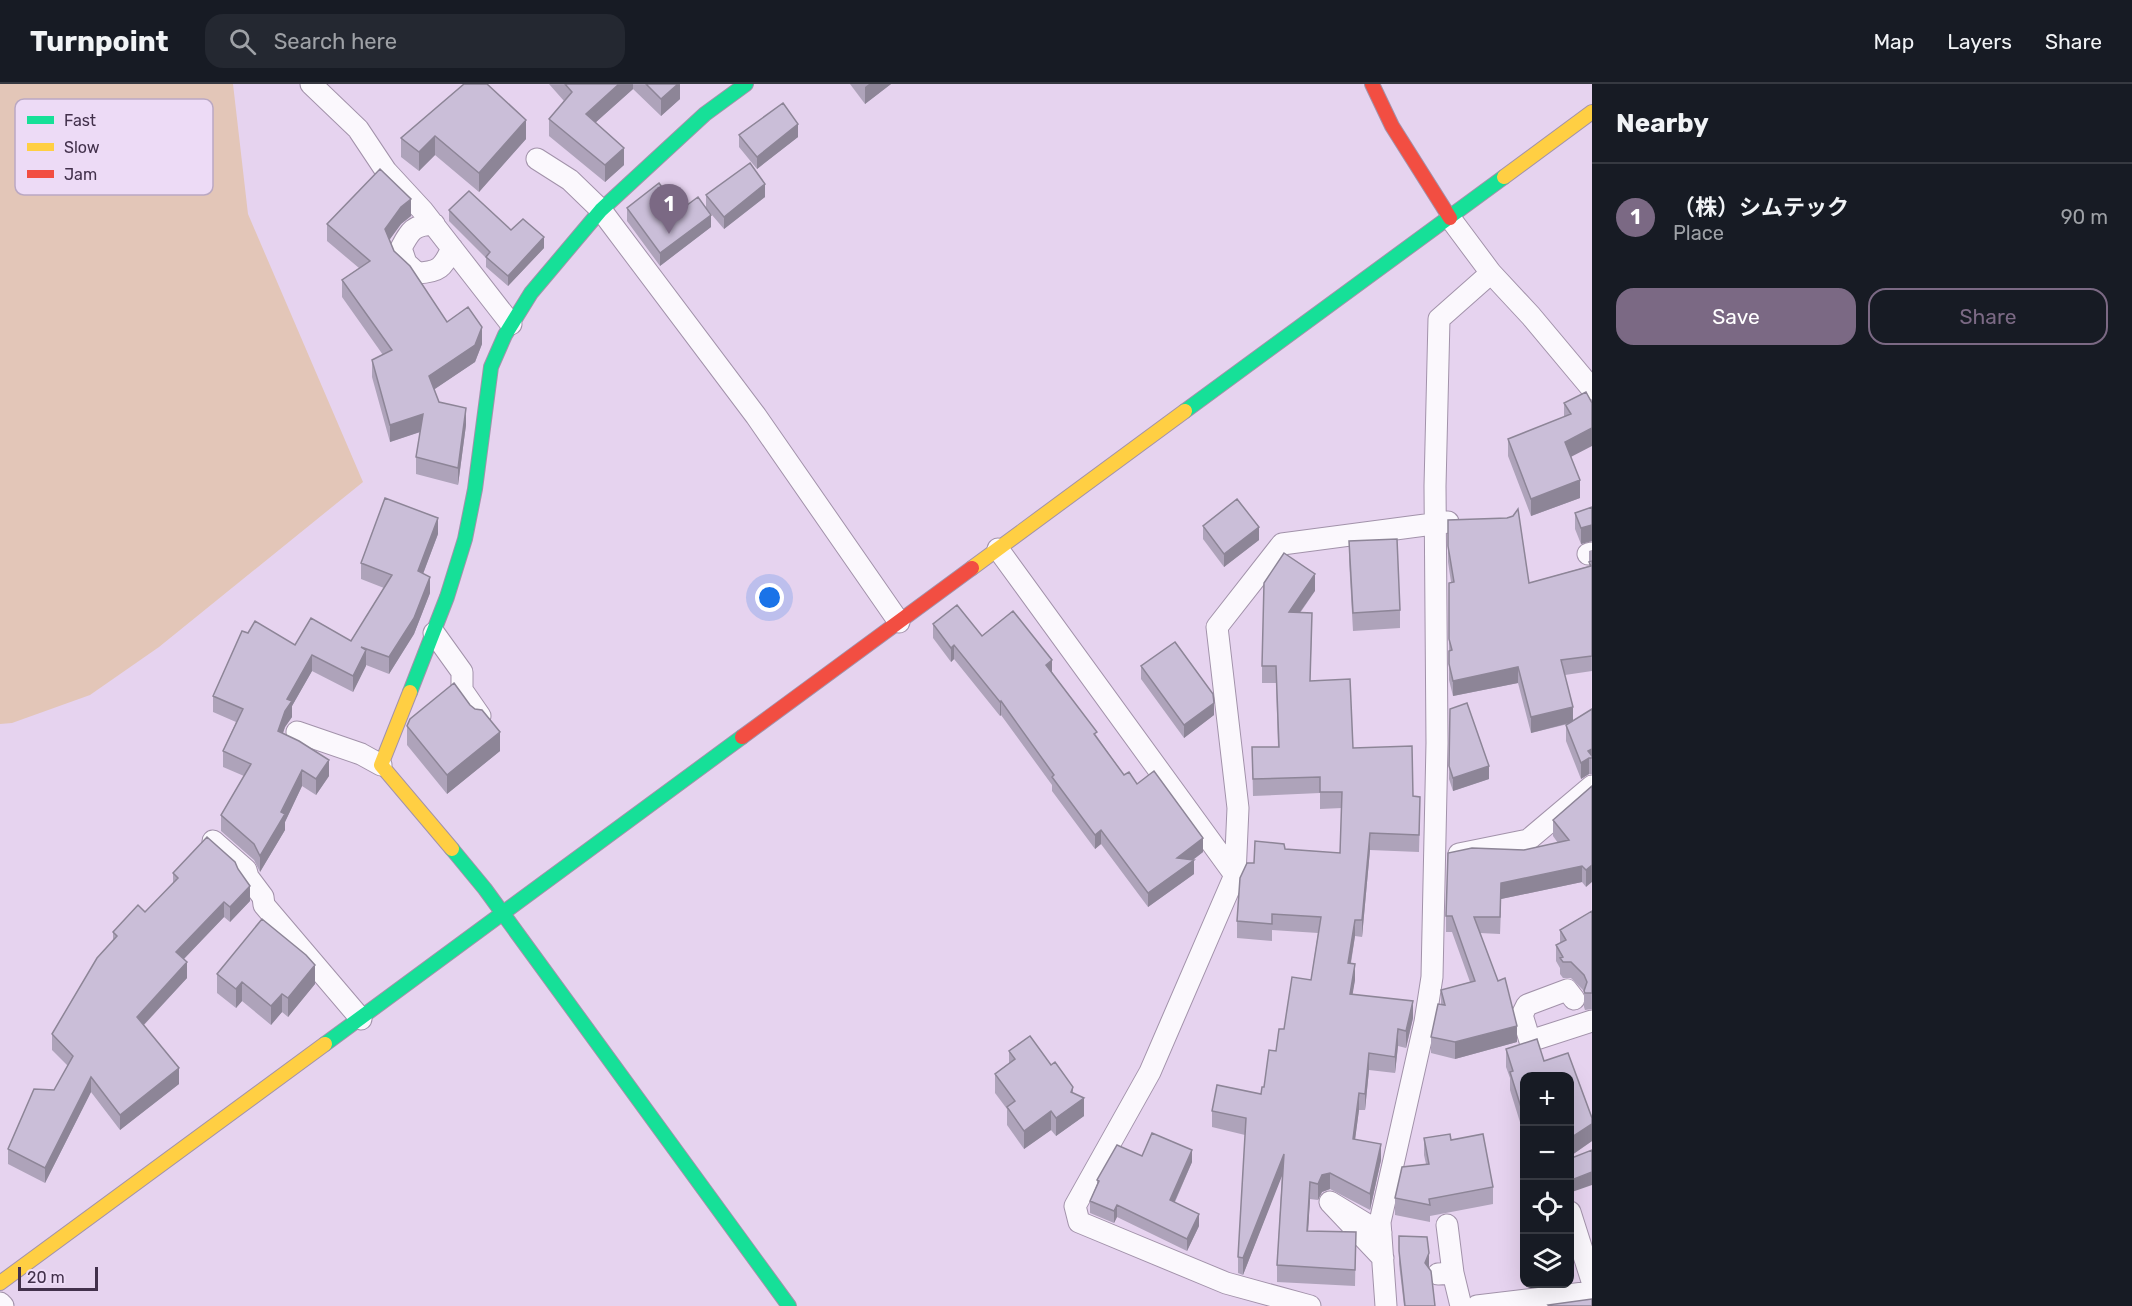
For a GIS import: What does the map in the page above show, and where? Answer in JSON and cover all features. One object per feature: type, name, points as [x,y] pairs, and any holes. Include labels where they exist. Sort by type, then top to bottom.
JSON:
[{"type":"street","points":[[311,84],[358,129],[386,171],[434,224],[511,324]]},
{"type":"street","points":[[381,765],[434,633],[465,539],[491,367],[511,324],[531,293],[601,210],[705,114],[746,84]]},
{"type":"street","points":[[1372,84],[1392,126],[1450,218],[1491,273],[1531,316],[1592,389]]},
{"type":"street","points":[[0,1283],[1592,112]]},
{"type":"street","points":[[537,159],[570,180],[601,210],[756,416],[899,622]]},
{"type":"street","points":[[434,224],[420,224],[409,232],[401,248],[406,263],[417,273],[430,272],[443,266],[452,248]]},
{"type":"street","points":[[1386,1306],[1380,1222],[1425,1022],[1432,977],[1437,743],[1435,523],[1439,319],[1491,273]]},
{"type":"street","points":[[1311,1306],[1226,1283],[1079,1222],[1075,1206],[1150,1072],[1235,875],[1238,808],[1217,627],[1282,543],[1435,523],[1470,522]]},
{"type":"street","points":[[998,549],[1235,875]]},
{"type":"street","points":[[434,633],[462,672],[462,690],[480,716]]},
{"type":"street","points":[[297,732],[361,754],[381,765],[485,889],[789,1306]]},
{"type":"street","points":[[1435,859],[1528,840],[1592,786]]},
{"type":"street","points":[[213,841],[246,870],[248,877],[263,897],[264,905],[361,1019]]},
{"type":"street","points":[[1574,999],[1567,990],[1527,1005],[1522,1015],[1530,1041],[1592,1021]]},
{"type":"street","points":[[1381,1233],[1330,1202],[1383,1258]]},
{"type":"street","points":[[1447,1225],[1446,1274],[1461,1306]]},
{"type":"street","points":[[1574,1227],[1592,1281]]},
{"type":"street","points":[[1477,1306],[1592,1292]]},
{"type":"shaded area","points":[[0,84],[233,84],[248,214],[363,482],[159,647],[90,695],[12,723],[0,724]]},
{"type":"building","points":[[464,84],[487,84],[526,120],[479,173],[435,136],[419,152],[401,138]]},
{"type":"building","points":[[565,84],[619,84],[586,114],[624,148],[605,165],[549,119],[572,92]]},
{"type":"building","points":[[646,84],[678,84],[661,99]]},
{"type":"building","points":[[783,103],[798,124],[757,157],[739,135]]},
{"type":"building","points":[[750,163],[765,184],[724,217],[706,195]]},
{"type":"building","points":[[380,169],[411,199],[401,207],[385,229],[394,251],[410,266],[447,322],[468,307],[482,327],[475,345],[429,376],[439,402],[466,408],[458,468],[416,457],[423,414],[390,425],[372,360],[392,350],[342,280],[370,261],[327,224]]},
{"type":"building","points":[[659,183],[679,211],[698,197],[711,215],[660,253],[627,208]]},
{"type":"building","points":[[469,191],[511,230],[523,219],[544,237],[508,276],[486,257],[490,252],[449,210]]},
{"type":"building","points":[[1586,392],[1592,403],[1592,428],[1565,442],[1580,480],[1531,499],[1508,439],[1571,414],[1564,403]]},
{"type":"building","points":[[385,498],[438,518],[418,571],[430,577],[414,618],[389,657],[361,647],[366,650],[353,676],[312,655],[287,699],[292,701],[285,711],[278,731],[329,760],[316,779],[302,770],[281,812],[285,814],[260,856],[254,844],[221,815],[251,764],[223,751],[243,709],[213,696],[242,631],[248,633],[255,621],[295,645],[311,618],[351,641],[392,575],[361,563]]},
{"type":"building","points":[[1237,499],[1259,527],[1224,554],[1203,526]]},
{"type":"building","points":[[1592,507],[1592,525],[1581,528],[1575,513]]},
{"type":"building","points":[[1518,509],[1529,583],[1591,566],[1589,562],[1592,561],[1592,656],[1561,660],[1573,707],[1531,717],[1518,667],[1453,681],[1449,664],[1449,651],[1452,650],[1449,639],[1449,583],[1454,582],[1448,546],[1448,520],[1507,518],[1513,516]]},
{"type":"building","points":[[1397,539],[1400,610],[1353,613],[1349,541]]},
{"type":"building","points":[[1284,553],[1315,574],[1289,612],[1312,613],[1310,681],[1350,679],[1353,748],[1412,746],[1413,796],[1420,797],[1419,835],[1370,833],[1362,920],[1355,920],[1348,963],[1355,964],[1350,994],[1413,1001],[1406,1031],[1398,1029],[1395,1057],[1369,1053],[1365,1094],[1359,1093],[1353,1139],[1381,1144],[1370,1194],[1330,1173],[1322,1175],[1318,1184],[1310,1182],[1307,1231],[1356,1232],[1355,1270],[1277,1265],[1284,1154],[1243,1258],[1238,1257],[1246,1118],[1212,1111],[1217,1085],[1261,1094],[1269,1050],[1276,1051],[1279,1029],[1284,1029],[1292,977],[1311,980],[1321,917],[1272,914],[1272,924],[1237,921],[1240,878],[1247,863],[1254,863],[1255,841],[1284,844],[1285,849],[1340,853],[1342,792],[1320,792],[1320,777],[1253,779],[1252,747],[1279,747],[1276,666],[1262,666],[1264,583]]},
{"type":"building","points":[[957,605],[982,636],[1013,611],[1052,660],[1046,665],[1097,732],[1094,734],[1124,775],[1129,772],[1137,784],[1154,771],[1203,838],[1177,858],[1194,860],[1148,893],[1101,830],[1095,835],[1052,777],[1054,775],[1001,701],[954,645],[951,648],[933,624]]},
{"type":"building","points":[[1175,642],[1213,694],[1214,703],[1184,725],[1141,666]]},
{"type":"building","points":[[454,683],[470,705],[482,710],[500,732],[447,775],[407,726],[410,719]]},
{"type":"building","points":[[1467,703],[1489,766],[1453,778],[1449,766],[1450,709]]},
{"type":"building","points":[[1592,709],[1592,749],[1588,751],[1592,758],[1581,763],[1566,725]]},
{"type":"building","points":[[1592,786],[1592,865],[1586,870],[1582,866],[1501,883],[1500,917],[1474,917],[1498,981],[1505,978],[1517,1026],[1455,1042],[1431,1037],[1438,1004],[1445,1005],[1441,990],[1475,981],[1452,916],[1446,916],[1448,853],[1472,848],[1524,850],[1569,840],[1553,820]]},
{"type":"building","points":[[207,837],[235,862],[250,886],[230,907],[224,902],[176,952],[187,962],[137,1017],[179,1068],[120,1115],[91,1077],[45,1168],[8,1149],[34,1089],[54,1090],[73,1056],[52,1034],[97,958],[117,936],[113,932],[138,905],[145,912],[178,878],[173,873]]},
{"type":"building","points":[[1592,911],[1592,993],[1585,993],[1587,982],[1584,975],[1571,962],[1563,962],[1560,958],[1563,957],[1556,945],[1566,940],[1560,930]]},
{"type":"building","points":[[262,919],[315,965],[288,998],[282,994],[271,1006],[242,982],[236,989],[217,974]]},
{"type":"building","points":[[1030,1036],[1051,1065],[1055,1062],[1073,1087],[1071,1092],[1084,1098],[1056,1118],[1051,1111],[1024,1131],[1007,1107],[1015,1101],[995,1074],[1015,1059],[1009,1051]]},
{"type":"building","points":[[1537,1039],[1544,1061],[1568,1053],[1592,1118],[1592,1124],[1574,1136],[1574,1072],[1520,1072],[1520,1104],[1506,1049]]},
{"type":"building","points":[[1152,1133],[1192,1150],[1170,1200],[1199,1214],[1187,1239],[1117,1205],[1114,1211],[1090,1201],[1099,1181],[1097,1180],[1117,1145],[1142,1156]]},
{"type":"building","points":[[1450,1134],[1451,1140],[1483,1134],[1493,1187],[1429,1199],[1430,1205],[1395,1198],[1402,1167],[1429,1164],[1424,1138]]},
{"type":"building","points":[[1592,1150],[1592,1172],[1574,1179],[1574,1157]]},
{"type":"building","points":[[1399,1236],[1427,1237],[1429,1253],[1425,1263],[1431,1271],[1435,1306],[1405,1306]]},
{"type":"building","points":[[1592,1299],[1592,1306],[1548,1305]]},
{"type":"traffic: fast","points":[[410,692],[447,597],[465,539],[475,489],[491,367],[505,335],[531,293],[601,210],[705,114],[746,84]]},
{"type":"traffic: fast","points":[[1185,411],[1504,177]]},
{"type":"traffic: fast","points":[[325,1044],[742,737]]},
{"type":"traffic: fast","points":[[452,849],[485,889],[789,1306]]},
{"type":"traffic: slow","points":[[1504,177],[1592,112]]},
{"type":"traffic: slow","points":[[972,568],[1185,411]]},
{"type":"traffic: slow","points":[[410,692],[381,765],[452,849]]},
{"type":"traffic: slow","points":[[0,1283],[325,1044]]},
{"type":"traffic: jam","points":[[1372,84],[1392,126],[1450,218]]},
{"type":"traffic: jam","points":[[742,737],[972,568]]},
{"type":"place","name":"（株）シムテック","points":[[669,234]]}]
